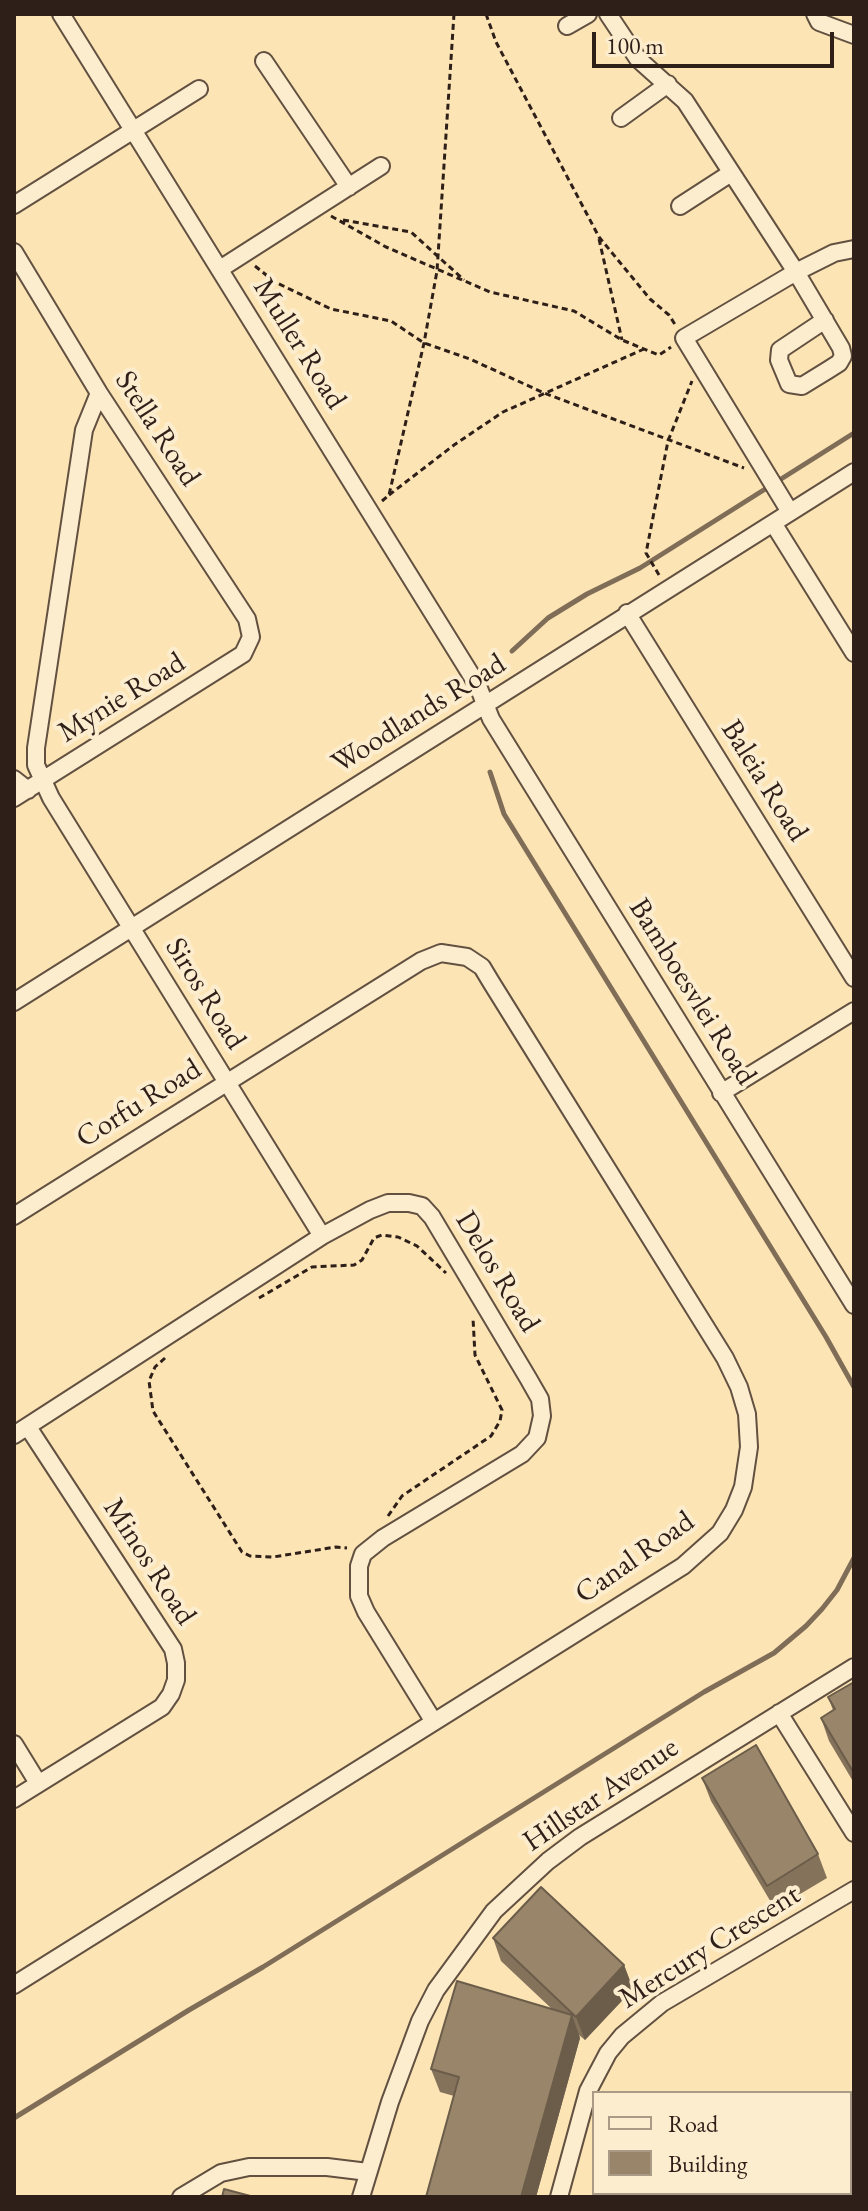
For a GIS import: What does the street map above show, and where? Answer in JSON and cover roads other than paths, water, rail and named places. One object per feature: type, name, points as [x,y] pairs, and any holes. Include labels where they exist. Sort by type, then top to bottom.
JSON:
[{"type":"street","name":"Muller Road","points":[[61,14],[478,686],[485,706]]},
{"type":"street","points":[[567,26],[588,14]]},
{"type":"street","points":[[608,14],[638,59],[685,101],[825,320]]},
{"type":"street","points":[[815,14],[819,22],[854,35]]},
{"type":"street","points":[[264,61],[349,187]]},
{"type":"street","points":[[621,118],[668,84]]},
{"type":"street","points":[[14,205],[199,89]]},
{"type":"street","points":[[220,269],[381,166]]},
{"type":"street","points":[[680,206],[731,173]]},
{"type":"street","points":[[790,512],[684,338],[796,272],[834,253],[854,249]]},
{"type":"street","name":"Stella Road","points":[[14,252],[99,393],[247,619],[251,637]]},
{"type":"street","points":[[14,779],[28,790],[36,765],[36,748],[84,430],[99,393]]},
{"type":"street","name":"Woodlands Road","points":[[14,1002],[854,472]]},
{"type":"street","points":[[773,523],[854,653]]},
{"type":"street","name":"Baleia Road","points":[[627,613],[854,978]]},
{"type":"street","name":"Mynie Road","points":[[28,790],[243,654],[251,637]]},
{"type":"street","name":"Bamboesvlei Road","points":[[485,706],[854,1305]]},
{"type":"street","name":"Siros Road","points":[[28,790],[131,929],[322,1236]]},
{"type":"street","name":"Corfu Road","points":[[14,1216],[421,961],[441,953],[461,955]]},
{"type":"street","name":"Canal Road","points":[[14,1985],[670,1575],[720,1533],[734,1510],[743,1487],[749,1447],[747,1414],[739,1387],[725,1358],[482,967],[461,955]]},
{"type":"street","points":[[721,1093],[854,1011]]},
{"type":"street","name":"Delos Road","points":[[21,1431],[322,1236],[388,1203],[422,1206],[432,1217],[540,1399],[542,1416],[537,1438],[522,1454],[383,1538],[363,1554],[359,1596],[434,1722]]},
{"type":"street","name":"Minos Road","points":[[14,1799],[162,1707],[176,1680],[173,1649],[21,1431]]},
{"type":"street","name":"Hillstar Avenue","points":[[361,2197],[405,2057],[420,2021],[436,1990],[494,1911],[548,1861],[580,1837],[854,1667]]},
{"type":"street","points":[[779,1713],[854,1833]]},
{"type":"street","points":[[14,1744],[38,1783]]},
{"type":"street","name":"Mercury Crescent","points":[[559,2197],[588,2091],[608,2053],[622,2036],[662,2003],[854,1890]]},
{"type":"street","points":[[181,2197],[221,2173],[249,2167],[327,2167],[368,2172]]},
{"type":"waterway","points":[[512,651],[548,618],[587,594],[640,568],[854,433]]},
{"type":"waterway","points":[[490,772],[504,814],[854,1387]]},
{"type":"waterway","points":[[14,2118],[704,1692],[774,1653],[822,1609],[837,1590],[854,1558]]}]
